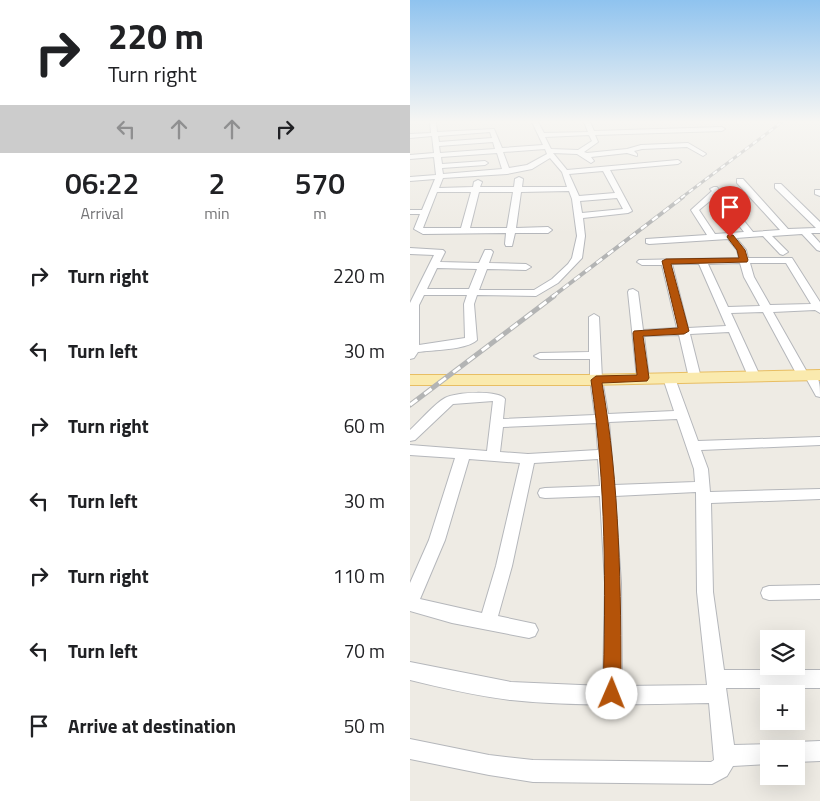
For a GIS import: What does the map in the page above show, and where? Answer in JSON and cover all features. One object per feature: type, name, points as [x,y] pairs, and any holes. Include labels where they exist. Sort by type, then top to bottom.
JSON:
[{"type":"main road","points":[[410,380],[596,380],[811,375]]},
{"type":"street","points":[[438,159],[440,176],[418,227],[419,230],[548,230]]},
{"type":"street","points":[[439,166],[486,165],[484,159]]},
{"type":"street","points":[[503,159],[507,172]]},
{"type":"street","points":[[410,178],[507,172],[529,167],[535,159]]},
{"type":"street","points":[[420,292],[527,294],[542,290],[571,266],[577,258],[581,236],[579,216],[576,198],[565,172],[556,159]]},
{"type":"street","points":[[594,159],[596,169]]},
{"type":"street","points":[[640,159],[646,165]]},
{"type":"street","points":[[565,172],[680,164],[676,159]]},
{"type":"street","points":[[579,216],[627,212],[628,209],[606,169]]},
{"type":"street","points":[[465,230],[480,174]]},
{"type":"street","points":[[509,244],[520,178]]},
{"type":"street","points":[[740,181],[787,233]]},
{"type":"street","points":[[778,186],[820,228]]},
{"type":"street","points":[[434,190],[571,189]]},
{"type":"street","points":[[713,238],[694,210],[715,190],[751,236]]},
{"type":"street","points":[[576,198],[620,195]]},
{"type":"street","points":[[410,212],[424,212]]},
{"type":"street","points":[[649,241],[751,236],[820,228]]},
{"type":"street","points":[[804,231],[820,248]]},
{"type":"street","points":[[766,234],[783,252]]},
{"type":"street","points":[[730,237],[741,250],[749,277],[811,375],[820,393]]},
{"type":"street","points":[[410,251],[440,252],[414,305],[412,353],[470,341],[469,304],[488,252]]},
{"type":"street","points":[[666,261],[695,378]]},
{"type":"street","points":[[702,261],[726,310],[754,376]]},
{"type":"street","points":[[642,262],[791,261],[817,303],[768,309],[726,310]]},
{"type":"street","points":[[434,265],[526,267]]},
{"type":"street","points":[[633,292],[643,378]]},
{"type":"street","points":[[594,317],[596,380],[603,419],[613,583],[612,694]]},
{"type":"street","points":[[638,333],[733,329]]},
{"type":"street","points":[[540,356],[595,356]]},
{"type":"street","points":[[410,749],[489,765],[533,771],[712,773],[720,770],[723,766],[725,756],[705,592],[701,469],[669,378]]},
{"type":"street","points":[[410,437],[449,401],[458,398],[498,398],[493,457]]},
{"type":"street","points":[[497,423],[683,415]]},
{"type":"street","points":[[694,446],[820,440]]},
{"type":"street","points":[[410,450],[528,459],[605,454]]},
{"type":"street","points":[[463,455],[437,540],[410,603],[530,630]]},
{"type":"street","points":[[488,622],[504,566],[528,459]]},
{"type":"street","points":[[544,493],[608,491],[703,492],[819,497]]},
{"type":"street","points":[[769,593],[820,592]]},
{"type":"street","points":[[410,671],[512,691],[612,694],[820,679]]},
{"type":"street","points":[[805,752],[820,751]]},
{"type":"street","points":[[725,756],[760,754]]},
{"type":"railway","points":[[681,198],[732,159]]},
{"type":"railway","points":[[552,297],[683,197]]},
{"type":"railway","points":[[410,405],[554,296]]},
{"type":"route","points":[[612,694],[613,583],[610,524],[603,423],[596,380],[643,378],[638,333],[684,331],[666,261],[744,260],[741,250],[730,237]]}]
